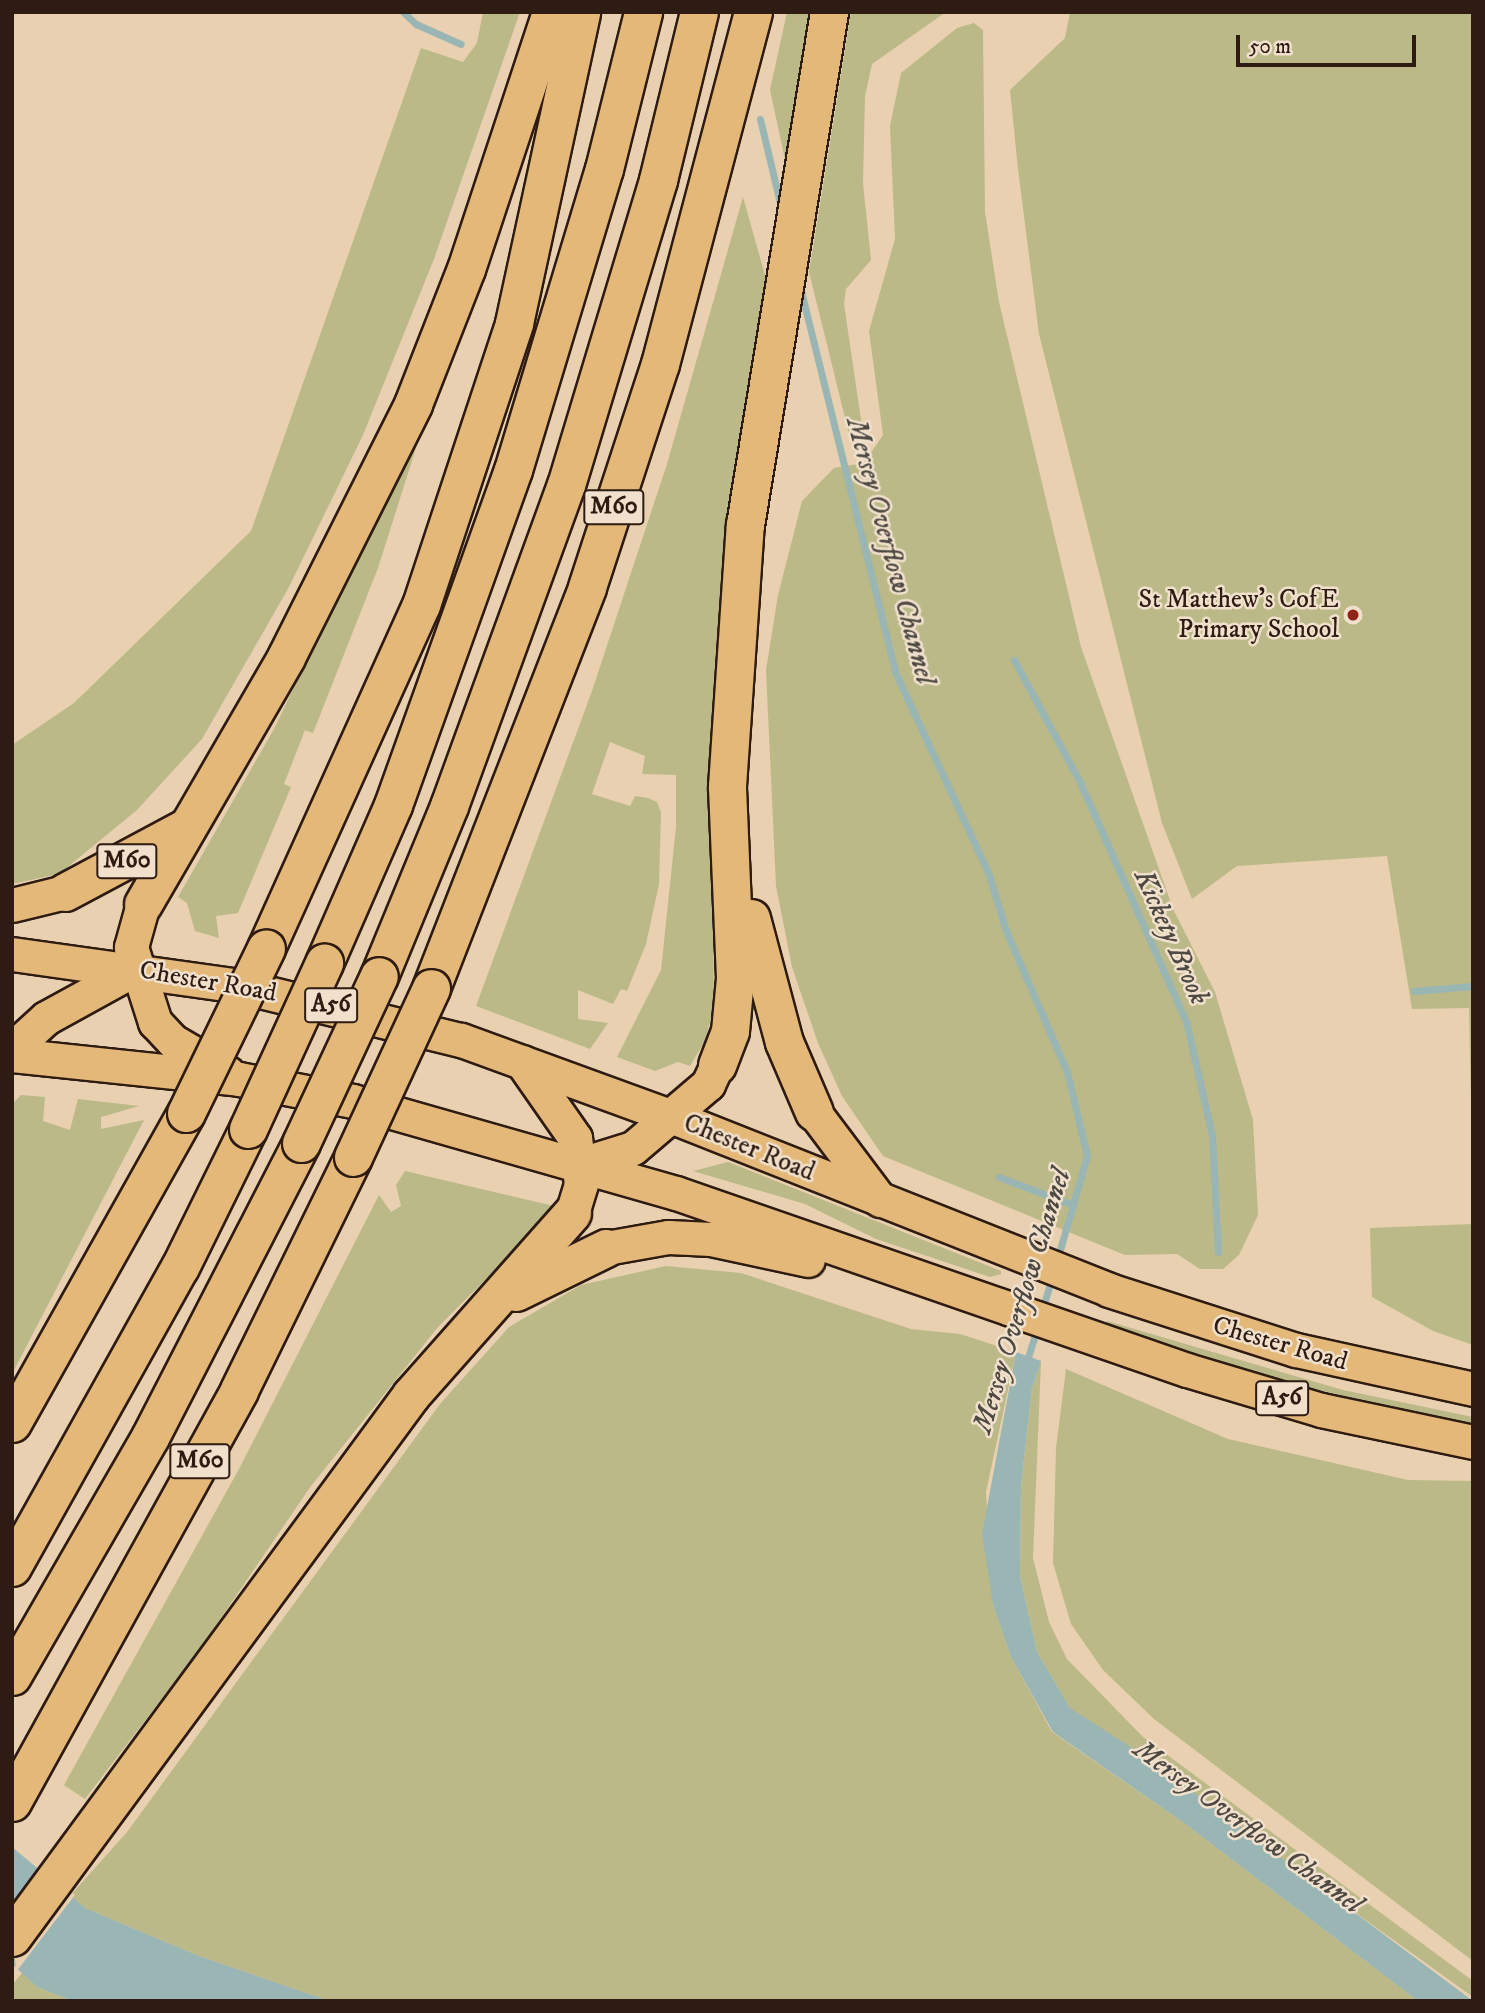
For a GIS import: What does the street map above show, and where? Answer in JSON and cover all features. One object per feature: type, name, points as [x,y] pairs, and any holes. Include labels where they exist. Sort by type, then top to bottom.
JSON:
[{"type":"highway","name":"M60","points":[[143,904],[286,657],[414,404],[480,232],[551,12]]},
{"type":"highway","points":[[12,1423],[187,1113],[266,948],[426,592],[514,323],[581,12]]},
{"type":"highway","points":[[12,1567],[180,1268],[248,1129],[393,805],[500,506],[604,169],[643,12]]},
{"type":"highway","name":"M60","points":[[12,1676],[150,1437],[301,1143],[379,976],[469,755],[566,485],[658,180],[699,12]]},
{"type":"highway","name":"M60","points":[[12,1802],[239,1390],[353,1157],[431,988],[587,587],[660,363],[753,12]]},
{"type":"highway","points":[[581,1164],[633,1148],[673,1117],[708,1084],[730,1031],[736,978],[727,786],[733,652],[766,375],[815,108],[829,12]]},
{"type":"highway","points":[[733,652],[744,884],[761,967],[814,1112],[882,1202]]},
{"type":"highway","name":"M60","points":[[65,892],[186,828]]},
{"type":"highway","points":[[12,905],[65,892]]},
{"type":"highway","points":[[12,1049],[46,1018],[135,969],[131,947],[143,904]]},
{"type":"highway","name":"Chester Road","points":[[12,954],[135,969],[343,1007],[522,1062],[673,1117],[1109,1290],[1296,1350],[1473,1390]]},
{"type":"highway","name":"A56","points":[[135,969],[155,1022],[196,1056],[239,1079]]},
{"type":"highway","name":"Chester Road","points":[[12,1055],[239,1079],[353,1101],[581,1164],[1095,1340],[1321,1410],[1473,1442]]},
{"type":"highway","points":[[12,1937],[109,1810],[411,1395],[480,1311],[554,1240],[572,1213],[581,1164],[564,1116],[522,1062]]},
{"type":"highway","points":[[480,1311],[606,1248],[668,1237],[710,1239],[990,1305]]},
{"type":"shaded area","points":[[483,12],[520,12],[434,259],[363,435],[289,587],[202,739],[137,810],[59,874],[12,884],[12,745],[74,703],[251,531],[421,48],[463,62],[477,43]]},
{"type":"shaded area","points":[[787,12],[812,12],[786,164],[770,90]]},
{"type":"shaded area","points":[[851,12],[946,12],[872,64],[865,96],[863,183],[871,260],[846,289],[844,304],[864,440],[851,442],[809,272]]},
{"type":"shaded area","points":[[1070,12],[1473,12],[1473,1197],[1469,1008],[1412,1009],[1387,856],[1237,866],[1192,899],[1162,823],[1039,334],[1018,169],[1010,90],[1065,38]]},
{"type":"shaded area","points":[[974,23],[983,30],[985,212],[999,302],[1081,647],[1173,909],[1215,992],[1253,1120],[1258,1215],[1239,1255],[1223,1269],[1200,1269],[1177,1254],[1125,1255],[883,1156],[842,1096],[818,1043],[792,967],[776,886],[766,670],[778,595],[802,501],[834,468],[864,463],[883,435],[869,331],[895,239],[890,126],[901,73],[957,28]]},
{"type":"shaded area","points":[[743,197],[768,286],[722,592],[711,730],[714,1004],[706,1039],[690,1066],[678,1062],[655,1071],[617,1057],[661,970],[676,827],[676,775],[642,774],[645,756],[610,742],[592,794],[630,806],[635,796],[648,798],[657,802],[661,813],[659,884],[646,944],[627,991],[621,989],[613,1004],[578,990],[578,1019],[608,1023],[590,1049],[476,1006],[592,691],[667,464]]},
{"type":"shaded area","points":[[429,407],[378,568],[313,733],[305,730],[284,784],[291,787],[238,913],[216,916],[219,938],[195,931],[187,903],[178,897],[274,729]]},
{"type":"shaded area","points":[[21,1095],[45,1097],[43,1121],[70,1130],[78,1099],[139,1106],[101,1117],[101,1129],[144,1120],[12,1374],[12,1104]]},
{"type":"shaded area","points":[[728,1162],[1001,1271],[1001,1274],[990,1277],[876,1239],[805,1204],[693,1171]]},
{"type":"shaded area","points":[[405,1171],[558,1207],[438,1327],[311,1486],[199,1650],[85,1799],[64,1785],[239,1469],[379,1195],[391,1212],[401,1206],[396,1185]]},
{"type":"shaded area","points":[[1473,1224],[1473,1345],[1433,1331],[1372,1297],[1370,1228]]},
{"type":"shaded area","points":[[666,1266],[741,1273],[911,1329],[960,1334],[1016,1352],[986,1492],[993,1605],[1011,1657],[1052,1732],[1184,1823],[1418,2001],[330,2001],[199,1956],[85,1908],[70,1896],[127,1832],[440,1404],[509,1327],[581,1285]]},
{"type":"shaded area","points":[[1107,1321],[1343,1390],[1473,1417],[1473,1426],[1238,1371],[1105,1326]]},
{"type":"shaded area","points":[[1041,1361],[1033,1558],[1049,1622],[1067,1659],[1143,1737],[1473,1981],[1473,1997],[1070,1708],[1037,1652],[1020,1576],[1021,1486],[1032,1388]]},
{"type":"shaded area","points":[[1066,1369],[1228,1439],[1408,1480],[1473,1481],[1473,1961],[1154,1719],[1103,1670],[1071,1624],[1053,1563],[1056,1448]]},
{"type":"shaded area","points":[[22,1973],[37,1987],[73,2001],[12,2001],[12,1985]]},
{"type":"water","points":[[1016,1352],[1041,1361],[1032,1388],[1021,1486],[1020,1576],[1037,1652],[1070,1708],[1146,1757],[1473,2001],[1418,2001],[1184,1823],[1053,1732],[1011,1657],[993,1605],[982,1534]]},
{"type":"water","points":[[12,1847],[85,1908],[199,1956],[330,2001],[73,2001],[37,1987],[12,1964]]},
{"type":"pier","points":[[43,1869],[75,1895],[16,1972],[12,1910]]},
{"type":"waterway","name":"Kickety Brook","points":[[403,12],[416,24],[461,44]]},
{"type":"waterway","name":"Mersey Overflow Channel","points":[[760,119],[781,207]]},
{"type":"waterway","name":"Mersey Overflow Channel","points":[[799,283],[895,672],[988,872],[1006,931],[1067,1072],[1087,1156],[1057,1260]]},
{"type":"waterway","name":"Kickety Brook","points":[[1014,660],[1079,780],[1186,1021],[1212,1135],[1218,1252]]},
{"type":"waterway","points":[[1414,991],[1473,986]]},
{"type":"waterway","points":[[999,1177],[1073,1205]]},
{"type":"waterway","name":"Mersey Overflow Channel","points":[[1042,1310],[1052,1278]]},
{"type":"waterway","name":"Mersey Overflow Channel","points":[[1026,1364],[1037,1328]]},
{"type":"place","name":"St Matthew's CofE Primary School","points":[[1353,615]]}]
